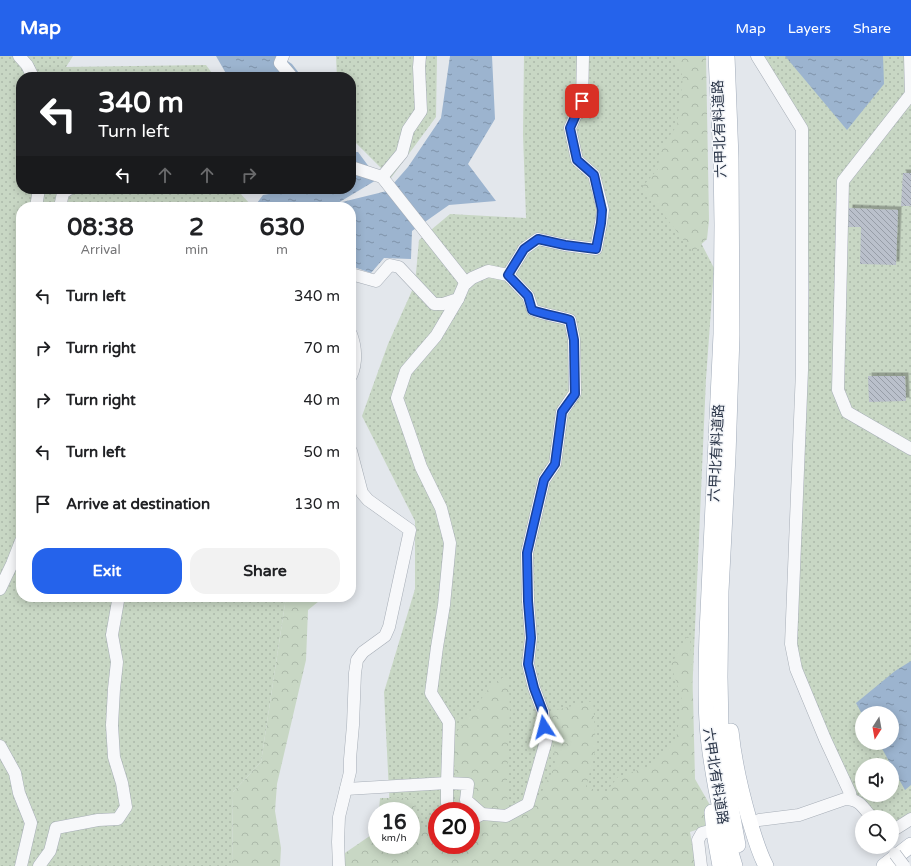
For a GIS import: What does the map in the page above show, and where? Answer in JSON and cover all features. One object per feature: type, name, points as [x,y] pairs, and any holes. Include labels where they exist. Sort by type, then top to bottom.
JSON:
[{"type":"main road","name":"六甲北有料道路","points":[[716,56],[721,160],[721,334],[707,633],[707,723],[711,764],[721,816],[742,866]]},
{"type":"main road","name":"六甲北有料道路","points":[[727,56],[732,158],[732,335],[721,591],[720,677],[721,730],[733,845],[733,866]]},
{"type":"main road","points":[[721,591],[732,742],[736,767],[744,802],[760,854],[766,866]]},
{"type":"main road","points":[[711,764],[710,792],[714,833],[720,866]]},
{"type":"main road","name":"六甲北有料道路","points":[[733,845],[746,866]]},
{"type":"main road","points":[[884,866],[911,845]]},
{"type":"main road","points":[[893,856],[911,853]]},
{"type":"main road","points":[[905,866],[911,862]]},
{"type":"street","points":[[19,56],[27,65],[30,72]]},
{"type":"street","points":[[283,56],[280,63],[288,72]]},
{"type":"street","points":[[382,176],[402,153],[408,130],[421,111],[418,68],[420,56]]},
{"type":"street","points":[[508,275],[524,249],[538,239],[565,245],[596,249],[602,210],[594,175],[577,160],[570,128],[582,101],[583,56]]},
{"type":"street","points":[[757,56],[802,129],[802,370],[791,644],[796,668],[824,739],[850,793],[851,799]]},
{"type":"street","points":[[910,56],[911,94],[843,181],[838,390],[847,412],[911,449]]},
{"type":"street","points":[[356,168],[382,176],[466,283]]},
{"type":"street","points":[[356,275],[376,281],[390,265],[398,267],[434,304],[443,304],[458,299]]},
{"type":"street","points":[[346,789],[447,782],[468,784],[466,800],[482,814],[506,816],[528,804],[546,741],[543,712],[534,688],[528,664],[531,638],[528,601],[527,553],[544,480],[555,464],[562,412],[575,394],[574,340],[570,320],[542,314],[532,310],[528,296],[508,275],[488,271],[472,278],[464,285],[458,299],[436,336],[406,371],[397,398],[420,467],[441,508],[450,543],[444,605],[431,693],[449,722],[447,782],[447,802]]},
{"type":"street","points":[[339,866],[338,842],[340,817],[350,772],[357,660],[363,652],[385,636],[389,627],[410,530],[368,500],[362,493],[356,470]]},
{"type":"street","points":[[0,589],[16,554]]},
{"type":"street","points":[[39,866],[50,851],[56,828],[98,820],[118,819],[126,806],[122,783],[114,757],[112,725],[117,662],[112,634],[118,602]]},
{"type":"street","points":[[0,746],[14,773],[19,793],[31,823],[21,866]]},
{"type":"street","points":[[759,820],[799,815],[845,799],[851,799],[858,802],[865,810]]},
{"type":"street","points":[[899,826],[911,818]]},
{"type":"street","points":[[701,866],[698,840],[702,833],[713,830]]},
{"type":"street","points":[[893,856],[905,866]]},
{"type":"green space","points":[[0,56],[73,56],[66,67],[206,65],[211,72],[16,72],[16,194],[241,194],[248,202],[16,202],[16,602],[285,602],[261,762],[233,792],[232,866],[0,866]]},
{"type":"green space","points":[[336,56],[437,56],[436,117],[391,178],[356,143],[356,72],[337,72]]},
{"type":"green space","points":[[524,56],[689,56],[685,212],[714,268],[706,379],[692,696],[685,771],[515,841],[480,845],[480,802],[428,802],[428,846],[420,839],[420,802],[390,802],[384,692],[415,589],[415,521],[362,416],[388,344],[415,284],[419,240],[450,214],[526,218],[523,135]]},
{"type":"green space","points":[[674,56],[706,56],[709,220],[707,239],[693,252],[642,187],[658,169],[660,148],[677,126],[683,77]]},
{"type":"green space","points":[[764,56],[911,56],[911,814],[899,822],[899,810],[868,810],[861,802],[899,802],[899,758],[855,758],[855,792],[799,667],[795,642],[804,464],[809,291],[805,123]]},
{"type":"green space","points":[[285,602],[318,602],[308,610],[306,660],[277,784],[275,811],[281,848],[280,866],[232,866],[233,792],[261,762]]},
{"type":"green space","points":[[690,635],[695,779],[714,812],[716,823],[690,832],[696,866],[343,866],[342,855],[368,837],[368,854],[420,854],[420,826],[428,831],[428,854],[480,854],[480,802],[457,802],[453,737],[490,687],[508,674],[510,709],[507,779],[508,822],[534,807],[555,766],[552,711],[593,701],[596,748],[586,787],[605,793],[618,777],[652,765],[676,740],[682,700],[671,665],[685,639]]},
{"type":"green space","points":[[380,798],[417,798],[416,802],[380,802]]},
{"type":"water","points":[[216,56],[280,56],[292,64],[298,72],[225,72]]},
{"type":"water","points":[[450,56],[492,56],[495,119],[468,164],[496,201],[449,205],[412,231],[411,259],[384,258],[371,273],[356,268],[356,202],[342,202],[387,191],[408,167],[441,118]]},
{"type":"water","points":[[785,56],[883,56],[884,84],[847,130]]},
{"type":"water","points":[[356,152],[358,152],[378,179],[356,192]]},
{"type":"water","points":[[269,194],[353,194],[340,202],[258,202],[263,195]]},
{"type":"water","points":[[911,661],[911,785],[905,790],[899,779],[899,758],[887,758],[883,750],[899,750],[899,706],[858,706],[856,703],[895,671]]},
{"type":"building","points":[[903,173],[911,173],[911,206],[901,206]]},
{"type":"building","points":[[849,208],[898,210],[896,265],[860,264],[861,227],[848,227]]},
{"type":"building","points":[[868,376],[905,376],[906,401],[869,402]]},
{"type":"route","points":[[544,727],[543,712],[534,688],[528,664],[531,638],[528,601],[527,553],[544,480],[555,464],[562,412],[575,394],[574,340],[570,320],[542,314],[532,310],[528,296],[508,275],[524,249],[538,239],[565,245],[596,249],[602,210],[594,175],[577,160],[570,128],[582,101]]}]
